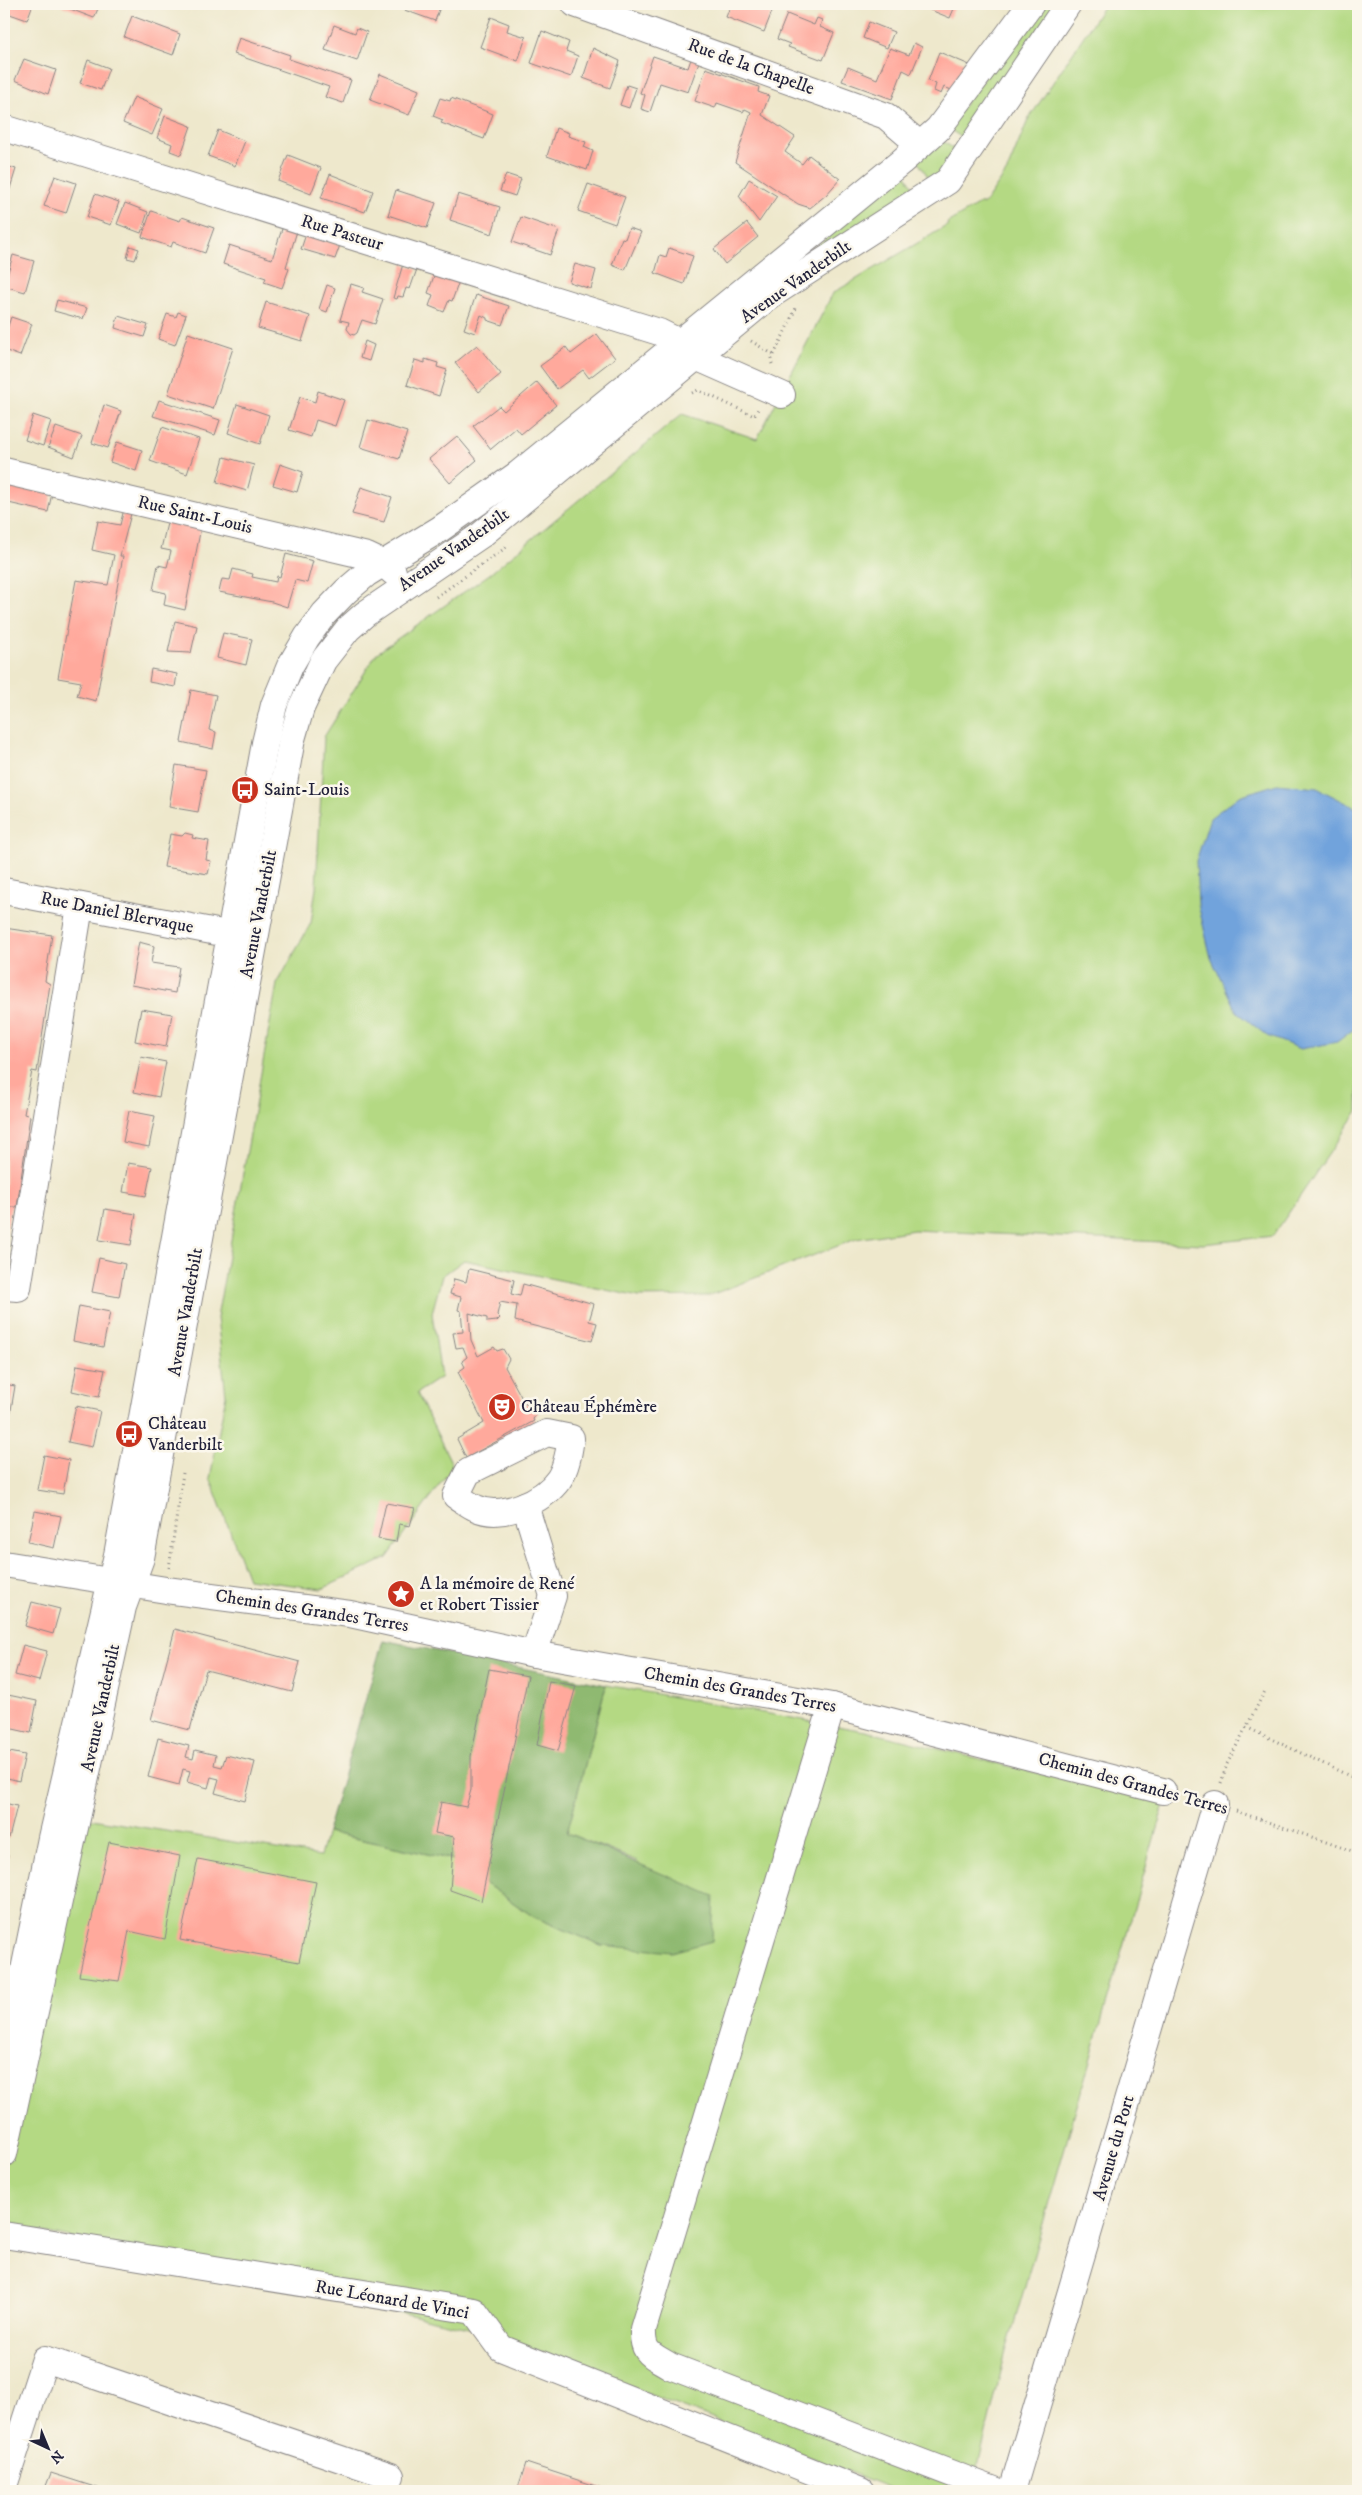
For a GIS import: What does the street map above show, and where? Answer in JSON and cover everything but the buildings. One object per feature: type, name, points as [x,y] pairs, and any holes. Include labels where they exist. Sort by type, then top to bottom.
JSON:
[{"type":"street","name":"Rue de la Chapelle","points":[[575,4],[886,116],[920,145]]},
{"type":"street","name":"Avenue Vanderbilt","points":[[4,2154],[104,1694],[120,1582],[117,1555],[242,937],[292,739],[312,682],[323,661],[348,629],[365,614],[407,584],[481,536],[688,349],[938,129],[1031,4]]},
{"type":"street","name":"Avenue Vanderbilt","points":[[242,937],[265,743],[280,686],[307,637],[324,614],[346,591],[384,564],[440,529],[518,474],[688,349],[948,181],[970,152],[1068,4]]},
{"type":"street","name":"Rue Pasteur","points":[[4,128],[659,332],[688,349],[782,396]]},
{"type":"street","name":"Rue Saint-Louis","points":[[4,471],[368,556],[384,564],[407,584]]},
{"type":"street","name":"Rue Daniel Blervaque","points":[[4,891],[242,937]]},
{"type":"street","points":[[4,1287],[18,1288],[80,906]]},
{"type":"street","points":[[526,1505],[553,1596],[534,1654]]},
{"type":"street","name":"Chemin des Grandes Terres","points":[[4,1564],[350,1614],[534,1654],[832,1706],[1164,1791]]},
{"type":"street","name":"Avenue Vanderbilt","points":[[4,2068],[51,1838],[120,1582]]},
{"type":"street","points":[[832,1706],[643,2329],[643,2344],[647,2352],[670,2366],[997,2491]]},
{"type":"street","name":"Avenue du Port","points":[[1012,2491],[1215,1804]]},
{"type":"street","name":"Rue Léonard de Vinci","points":[[4,2235],[474,2311],[501,2348],[861,2491]]},
{"type":"street","points":[[4,2486],[45,2359],[391,2476]]},
{"type":"path","points":[[745,335],[774,355]]},
{"type":"path","points":[[687,396],[698,390],[754,416],[759,407]]},
{"type":"path","points":[[430,601],[510,545]]},
{"type":"path","points":[[169,1571],[184,1463]]},
{"type":"path","points":[[1215,1804],[1227,1764],[1266,1689]]},
{"type":"path","points":[[1246,1727],[1358,1780]]},
{"type":"path","name":"Chemin des Grandes Terres","points":[[1215,1804],[1358,1853]]},
{"type":"green space","points":[[1040,4],[1061,4],[969,142],[947,128]]},
{"type":"green space","points":[[1105,4],[1358,4],[1358,1111],[1273,1236],[1203,1244],[914,1230],[856,1239],[708,1296],[639,1297],[464,1260],[442,1276],[432,1313],[441,1377],[417,1393],[453,1466],[387,1558],[322,1589],[248,1579],[210,1478],[226,1395],[217,1318],[277,984],[311,923],[316,888],[324,737],[377,653],[491,573],[682,414],[757,439],[833,293],[948,225],[947,223],[981,203],[982,205],[985,203],[1007,171],[1028,120]]},
{"type":"green space","points":[[938,138],[962,154],[933,184],[916,159]]},
{"type":"green space","points":[[903,170],[918,195],[761,296]]},
{"type":"green space","points":[[383,1640],[606,1685],[567,1833],[714,1896],[712,1941],[672,1952],[601,1945],[534,1917],[450,1859],[327,1832]]},
{"type":"green space","points":[[606,1685],[865,1731],[1164,1804],[1005,2355],[972,2491],[898,2491],[491,2333],[4,2223],[4,2098],[67,1815],[320,1856],[327,1832],[450,1859],[534,1917],[601,1945],[637,1861],[567,1833]]},
{"type":"water","points":[[1277,784],[1317,788],[1358,809],[1358,1026],[1337,1042],[1301,1049],[1267,1036],[1236,1011],[1211,958],[1198,904],[1196,861],[1210,818],[1239,796]]},
{"type":"place","name":"Saint-Louis","points":[[245,790]]},
{"type":"place","name":"Château Éphémère","points":[[502,1407]]},
{"type":"place","name":"Château Vanderbilt","points":[[129,1434]]},
{"type":"place","name":"A la mémoire de René et Robert Tissier","points":[[401,1594]]}]
